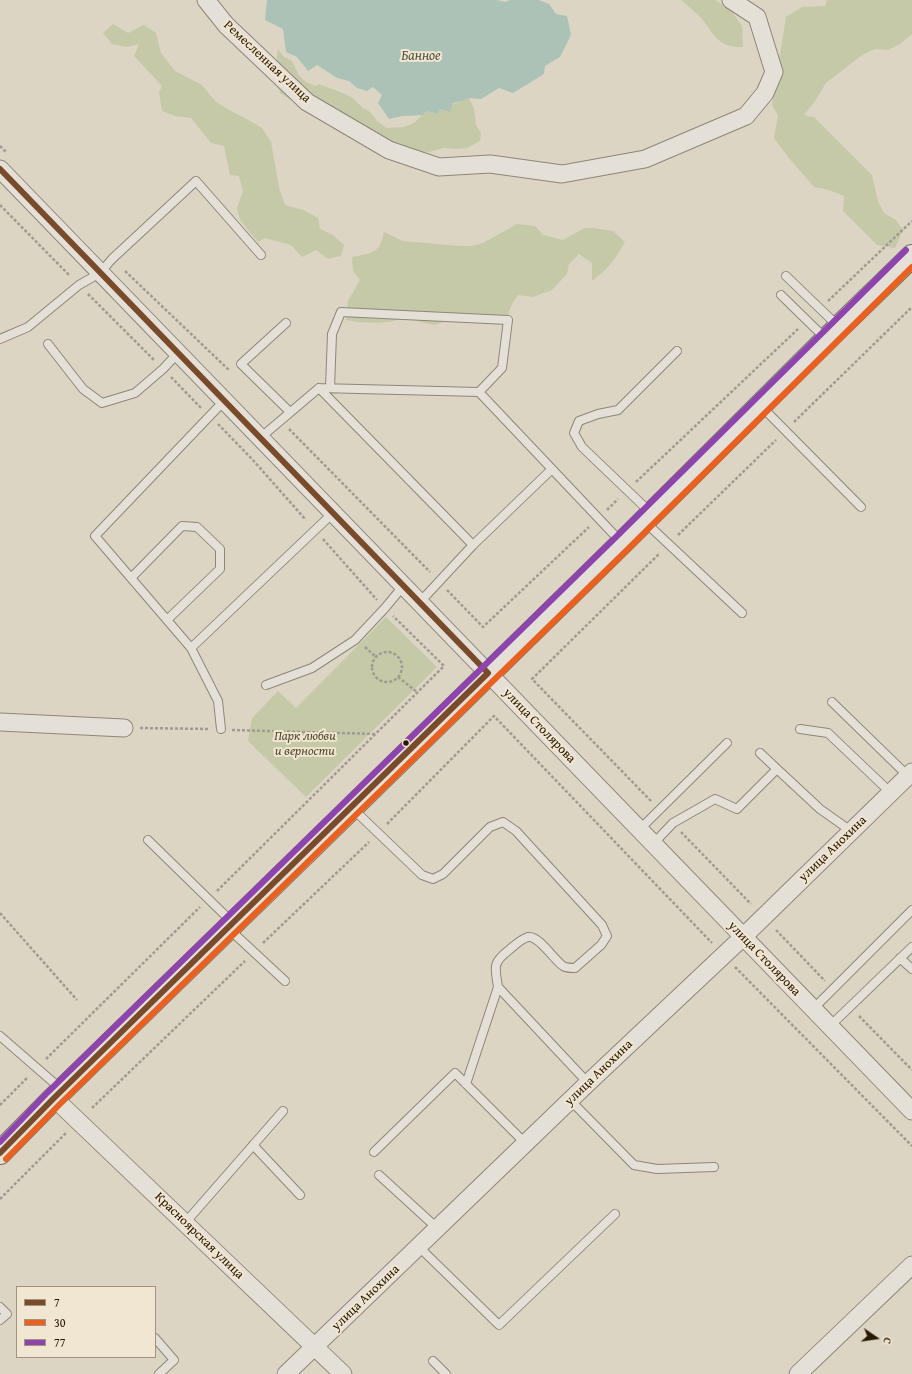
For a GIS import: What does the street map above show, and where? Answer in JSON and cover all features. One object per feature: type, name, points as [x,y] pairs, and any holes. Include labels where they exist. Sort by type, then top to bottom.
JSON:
[{"type":"main road","points":[[0,1153],[58,1094],[622,543],[912,256]]},
{"type":"street","name":"Ремесленная улица","points":[[206,0],[226,25],[307,102],[389,150],[438,167],[490,164],[562,174],[645,159],[746,116],[765,93],[774,72],[757,17],[731,0]]},
{"type":"street","name":"улица Столярова","points":[[0,169],[912,1111]]},
{"type":"street","points":[[0,722],[124,728]]},
{"type":"street","name":"улица Анохина","points":[[286,1374],[570,1100],[743,937],[891,793],[911,776]]},
{"type":"street","name":"Красноярская улица","points":[[58,1094],[185,1223],[343,1374]]},
{"type":"street","points":[[798,1374],[912,1265]]},
{"type":"lane","points":[[0,339],[28,327],[80,285],[100,272],[112,258],[196,182],[261,256]]},
{"type":"lane","points":[[786,276],[820,308],[833,333]]},
{"type":"lane","points":[[781,295],[807,320],[833,333]]},
{"type":"lane","points":[[330,388],[332,334],[341,312],[508,320],[502,368],[479,392]]},
{"type":"lane","points":[[286,323],[241,364],[290,412]]},
{"type":"lane","points":[[48,344],[84,389],[102,403],[135,393],[163,369],[178,353]]},
{"type":"lane","points":[[677,351],[618,410],[598,414],[579,421],[574,433],[582,447],[627,491],[669,545],[742,614]]},
{"type":"lane","points":[[318,388],[474,544]]},
{"type":"lane","points":[[260,438],[318,388],[479,392],[622,543]]},
{"type":"lane","points":[[221,729],[218,701],[191,648],[95,536],[224,401]]},
{"type":"lane","points":[[761,405],[861,507]]},
{"type":"lane","points":[[420,602],[474,544],[552,470]]},
{"type":"lane","points":[[191,648],[333,513]]},
{"type":"lane","points":[[131,578],[182,526],[197,527],[220,549],[220,569],[167,620]]},
{"type":"lane","points":[[266,685],[312,668],[355,640],[404,585]]},
{"type":"lane","points":[[832,702],[911,776]]},
{"type":"lane","points":[[800,729],[828,733],[891,793]]},
{"type":"lane","points":[[639,830],[727,743]]},
{"type":"lane","points":[[760,753],[820,809],[851,832]]},
{"type":"lane","points":[[653,844],[672,823],[715,799],[737,809],[777,769]]},
{"type":"lane","points":[[351,807],[422,875],[433,879],[443,874],[490,827],[502,822],[516,831],[602,925],[607,936],[601,945],[575,968],[564,967],[554,959],[537,939],[528,937],[498,958],[495,967],[498,988],[466,1084]]},
{"type":"lane","points":[[148,840],[208,899],[254,952],[285,981]]},
{"type":"lane","points":[[813,1008],[912,910]]},
{"type":"lane","points":[[830,1026],[912,946]]},
{"type":"lane","points":[[900,958],[912,969]]},
{"type":"lane","points":[[498,988],[588,1083]]},
{"type":"lane","points":[[0,1036],[37,1068],[58,1094]]},
{"type":"lane","points":[[374,1152],[454,1073],[526,1143]]},
{"type":"lane","points":[[570,1100],[634,1165],[657,1169],[714,1167]]},
{"type":"lane","points":[[185,1223],[283,1110]]},
{"type":"lane","points":[[253,1145],[300,1195]]},
{"type":"lane","points":[[379,1175],[437,1228]]},
{"type":"lane","points":[[418,1246],[499,1325],[615,1214]]},
{"type":"lane","points":[[0,1307],[7,1314],[0,1320]]},
{"type":"lane","points":[[156,1339],[174,1360],[159,1374]]},
{"type":"lane","points":[[433,1361],[446,1374]]},
{"type":"path","points":[[0,205],[252,459],[385,608],[444,666],[0,1105]]},
{"type":"path","points":[[820,308],[912,221]]},
{"type":"path","points":[[660,810],[532,679],[912,307]]},
{"type":"path","points":[[483,627],[807,320]]},
{"type":"path","points":[[383,653],[390,653],[397,656],[401,662],[401,670],[398,677],[392,681],[384,682],[376,678],[372,671],[372,664],[376,657],[383,653]]},
{"type":"path","points":[[398,677],[417,692]]},
{"type":"path","points":[[92,1108],[378,833],[494,716],[724,955],[912,1146]]},
{"type":"path","points":[[124,728],[221,729],[376,734]]},
{"type":"path","points":[[672,823],[832,988]]},
{"type":"path","points":[[0,913],[77,1000]]},
{"type":"path","points":[[850,1007],[912,1070]]},
{"type":"path","points":[[0,1200],[68,1131]]},
{"type":"green space","points":[[681,0],[715,0],[730,9],[742,26],[743,47],[735,47],[718,40],[700,16]]},
{"type":"green space","points":[[827,0],[912,0],[912,34],[900,44],[888,50],[875,49],[862,55],[826,83],[804,115],[814,117],[872,175],[878,201],[884,213],[896,220],[903,230],[895,248],[877,245],[843,211],[844,196],[829,190],[814,187],[774,138],[778,116],[772,105],[786,17],[802,7],[825,6]]},
{"type":"green space","points":[[113,24],[128,33],[144,25],[156,33],[161,53],[175,71],[202,85],[215,101],[262,128],[271,142],[279,187],[285,205],[303,210],[318,218],[320,229],[333,235],[344,245],[341,256],[328,259],[316,250],[302,257],[291,245],[265,238],[258,242],[240,220],[237,208],[243,191],[239,176],[230,175],[224,146],[211,143],[191,118],[175,116],[162,111],[159,92],[162,86],[134,56],[139,44],[127,47],[112,44],[103,33]]},
{"type":"green space","points":[[278,49],[283,56],[292,61],[303,79],[315,86],[319,84],[354,99],[363,108],[370,112],[377,121],[387,128],[404,127],[414,123],[426,111],[437,114],[441,109],[469,98],[474,109],[476,125],[481,133],[480,141],[467,148],[444,148],[429,152],[410,151],[307,102],[293,101],[280,93],[276,71]]},
{"type":"green space","points":[[517,224],[535,226],[543,235],[563,240],[585,228],[613,231],[625,242],[611,264],[592,281],[592,263],[579,254],[569,264],[567,274],[552,290],[533,297],[518,295],[512,304],[508,315],[492,318],[471,314],[434,325],[404,318],[390,322],[377,323],[346,320],[348,301],[360,280],[353,271],[352,257],[369,253],[377,249],[380,245],[384,232],[403,241],[471,246],[483,243]]},
{"type":"green space","name":"Парк любви и верности","points":[[386,617],[437,667],[306,797],[248,741],[252,718],[278,691],[296,708]]},
{"type":"water","name":"Банное","points":[[267,0],[497,0],[505,2],[510,0],[539,0],[549,4],[556,14],[567,16],[571,35],[560,57],[545,66],[544,74],[513,93],[499,88],[481,99],[469,98],[453,103],[450,112],[441,109],[437,114],[426,111],[423,115],[402,116],[389,119],[378,103],[382,95],[373,87],[367,91],[357,88],[349,81],[337,78],[317,65],[308,71],[297,57],[286,52],[283,29],[265,20]]},
{"type":"transit line","name":"7","points":[[0,169],[488,673]]},
{"type":"transit line","name":"77","points":[[0,1142],[48,1092],[616,537],[906,250]]},
{"type":"transit line","name":"30","points":[[6,1159],[60,1104],[628,549],[912,267]]},
{"type":"transit line","name":"7","points":[[0,1153],[54,1098],[488,673]]}]
